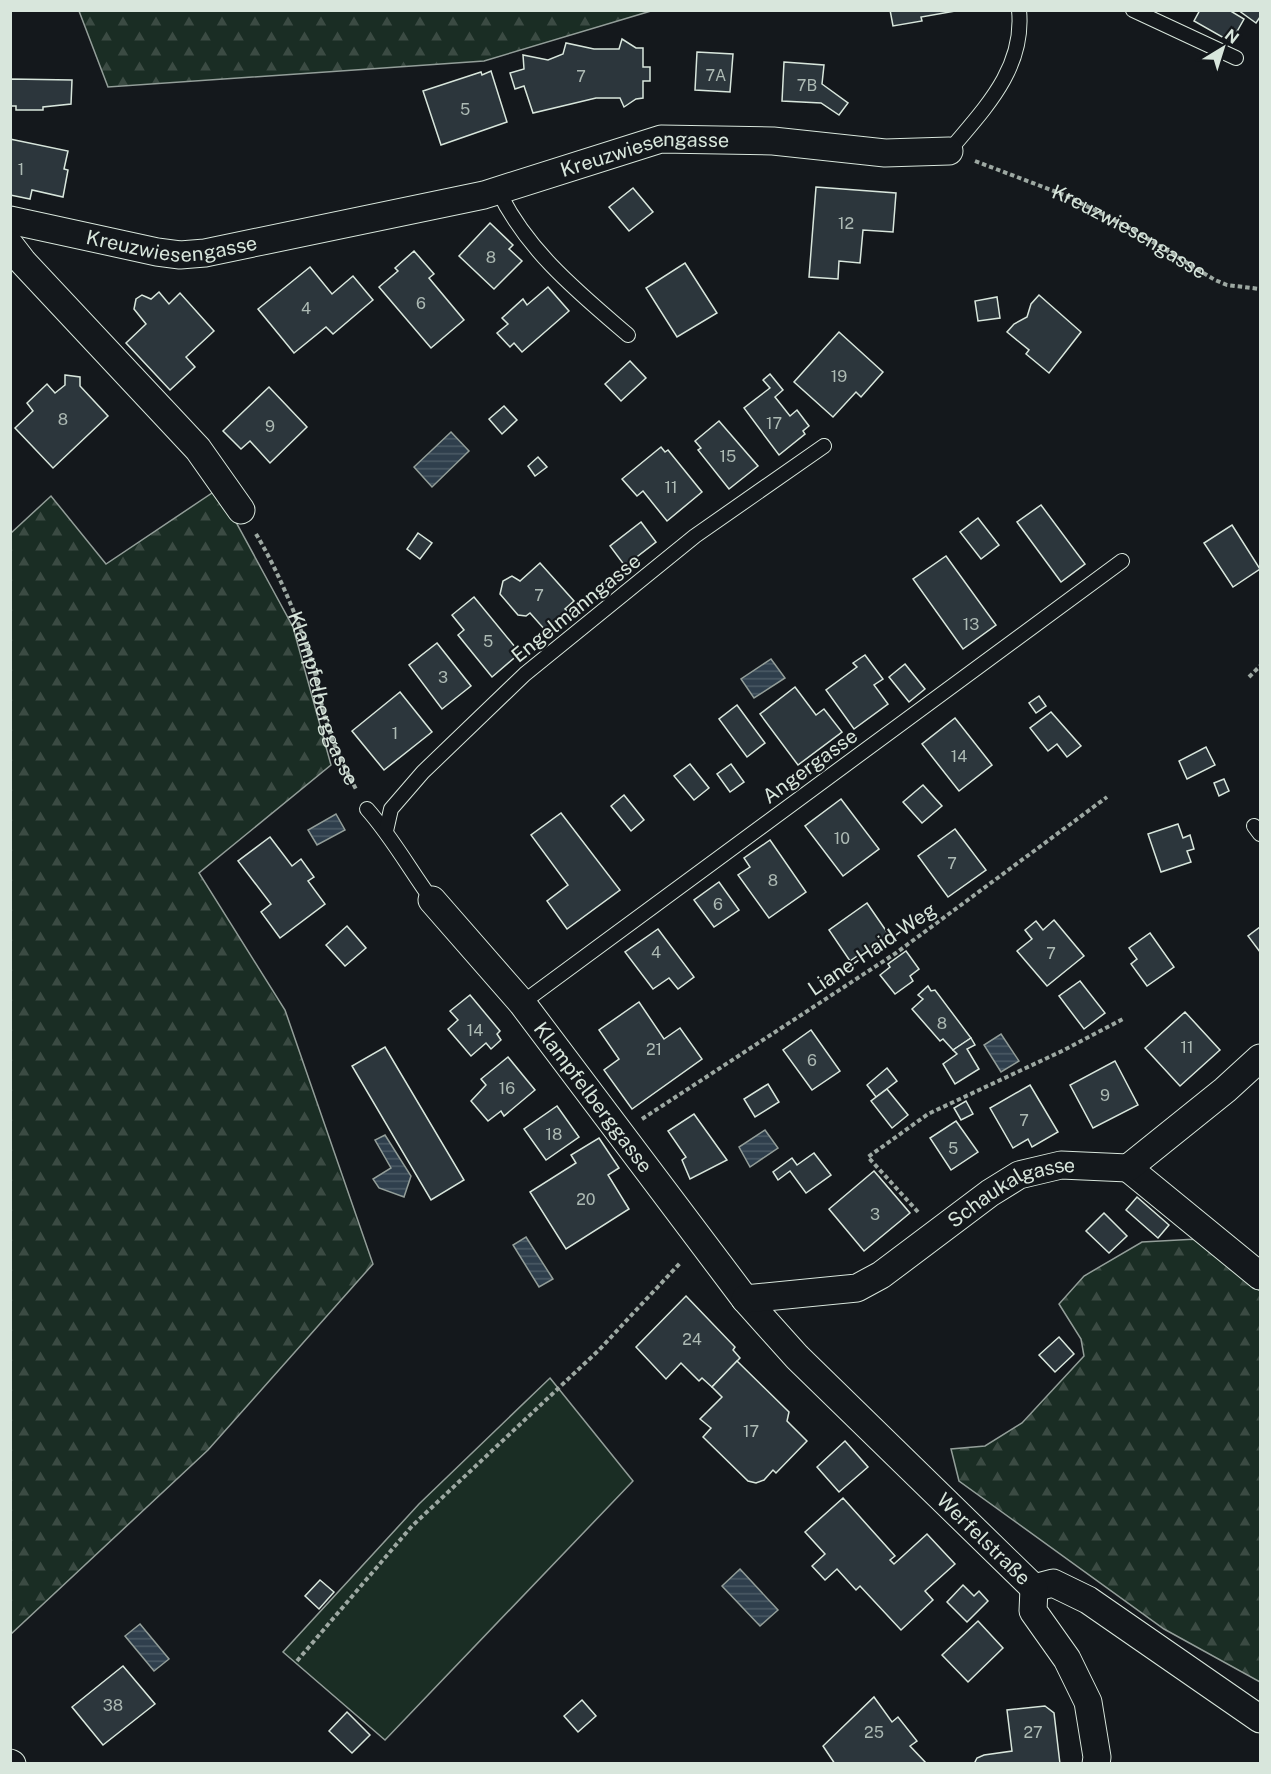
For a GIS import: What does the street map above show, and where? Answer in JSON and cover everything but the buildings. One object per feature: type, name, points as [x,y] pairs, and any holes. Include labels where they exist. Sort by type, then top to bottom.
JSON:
[{"type":"street","name":"Kreuzwiesengasse","points":[[10,220],[180,255],[238,248],[498,190],[662,139],[773,141],[885,153],[949,151]]},
{"type":"street","points":[[10,245],[23,262],[198,449],[241,510]]},
{"type":"street","name":"Klampfelberggasse","points":[[432,900],[522,1003],[745,1299]]},
{"type":"street","points":[[1260,1058],[1225,1090],[1128,1168],[1260,1276]]},
{"type":"street","name":"Schaukalgasse","points":[[745,1299],[857,1288],[881,1275],[1019,1175],[1061,1165],[1128,1168]]},
{"type":"street","name":"Werfelstraße","points":[[745,1299],[797,1357],[1034,1588],[1053,1583],[1088,1600],[1260,1719]]},
{"type":"street","points":[[1034,1588],[1033,1611],[1067,1659],[1088,1702],[1098,1757],[1096,1764]]},
{"type":"lane","points":[[949,151],[978,117],[1012,69],[1021,32],[1019,10]]},
{"type":"lane","points":[[1133,10],[1236,58]]},
{"type":"lane","points":[[498,190],[521,232],[590,303],[628,335]]},
{"type":"lane","name":"Engelmanngasse","points":[[386,831],[391,809],[423,772],[525,674],[695,536],[824,446]]},
{"type":"lane","name":"Angergasse","points":[[522,1003],[1122,561]]},
{"type":"lane","name":"Klampfelberggasse","points":[[367,809],[386,831],[401,857],[432,900]]},
{"type":"path","name":"Kreuzwiesengasse","points":[[949,151],[1067,196],[1136,231],[1215,280],[1227,285],[1260,289]]},
{"type":"path","name":"Klampfelberggasse","points":[[241,510],[266,550],[314,668],[325,717],[343,763],[367,809]]},
{"type":"path","points":[[1249,677],[1260,666]]},
{"type":"path","name":"Liane-Haid-Weg","points":[[648,1115],[896,953],[1107,797]]},
{"type":"path","points":[[937,1233],[868,1157],[928,1114],[1062,1051],[1123,1019]]},
{"type":"path","points":[[297,1661],[412,1526],[599,1350],[701,1240]]},
{"type":"green space","points":[[79,11],[651,11],[484,61],[108,87]]},
{"type":"green space","points":[[218,489],[293,627],[331,765],[199,873],[285,1010],[373,1264],[208,1450],[11,1634],[11,533],[51,496],[106,564]]},
{"type":"green space","points":[[1197,1239],[1260,1291],[1260,1682],[1164,1629],[959,1481],[951,1449],[985,1446],[1022,1423],[1084,1356],[1081,1339],[1059,1304],[1084,1276],[1142,1242]]},
{"type":"green space","points":[[550,1378],[633,1481],[385,1740],[283,1652],[419,1504]]},
{"type":"water","points":[[451,432],[469,451],[432,487],[414,467]]},
{"type":"water","points":[[771,659],[785,678],[754,698],[741,679]]},
{"type":"water","points":[[336,814],[345,830],[317,845],[308,830]]},
{"type":"water","points":[[1001,1034],[1019,1061],[1001,1072],[984,1045]]},
{"type":"water","points":[[765,1130],[778,1148],[750,1167],[739,1147]]},
{"type":"water","points":[[385,1135],[411,1176],[404,1197],[379,1188],[373,1179],[391,1168],[375,1140]]},
{"type":"water","points":[[526,1237],[553,1279],[539,1287],[513,1245]]},
{"type":"water","points":[[740,1569],[778,1610],[760,1626],[722,1586]]},
{"type":"water","points":[[140,1624],[169,1659],[154,1671],[125,1636]]}]
